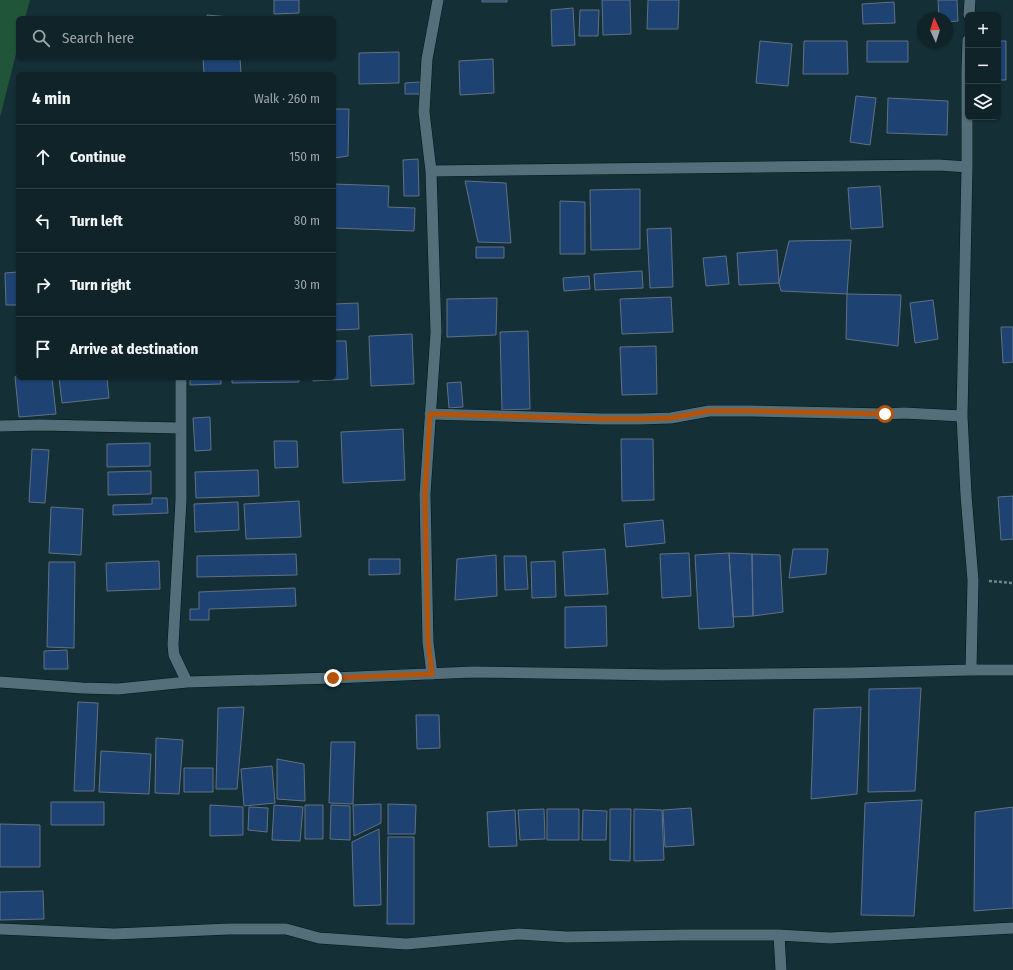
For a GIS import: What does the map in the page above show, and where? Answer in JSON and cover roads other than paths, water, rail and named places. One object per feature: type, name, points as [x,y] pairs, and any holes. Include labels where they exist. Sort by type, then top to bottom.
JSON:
[{"type":"street","points":[[432,674],[428,642],[425,494],[436,332],[431,170],[424,112],[427,59],[438,0]]},
{"type":"street","points":[[969,12],[970,0]]},
{"type":"street","points":[[968,48],[962,416],[966,495],[973,580],[971,670]]},
{"type":"street","points":[[431,170],[932,165],[967,167]]},
{"type":"street","points":[[181,380],[181,500],[173,644],[174,655],[187,682]]},
{"type":"street","points":[[430,414],[602,419],[671,418],[709,411],[874,414],[904,413],[962,416]]},
{"type":"street","points":[[0,426],[181,428]]},
{"type":"street","points":[[0,682],[118,690],[187,682],[481,672],[671,674],[1013,670]]},
{"type":"street","points":[[0,929],[114,934],[229,929],[286,929],[319,938],[406,944],[519,934],[567,937],[779,935],[830,938],[1013,928]]},
{"type":"street","points":[[779,935],[781,970]]}]
